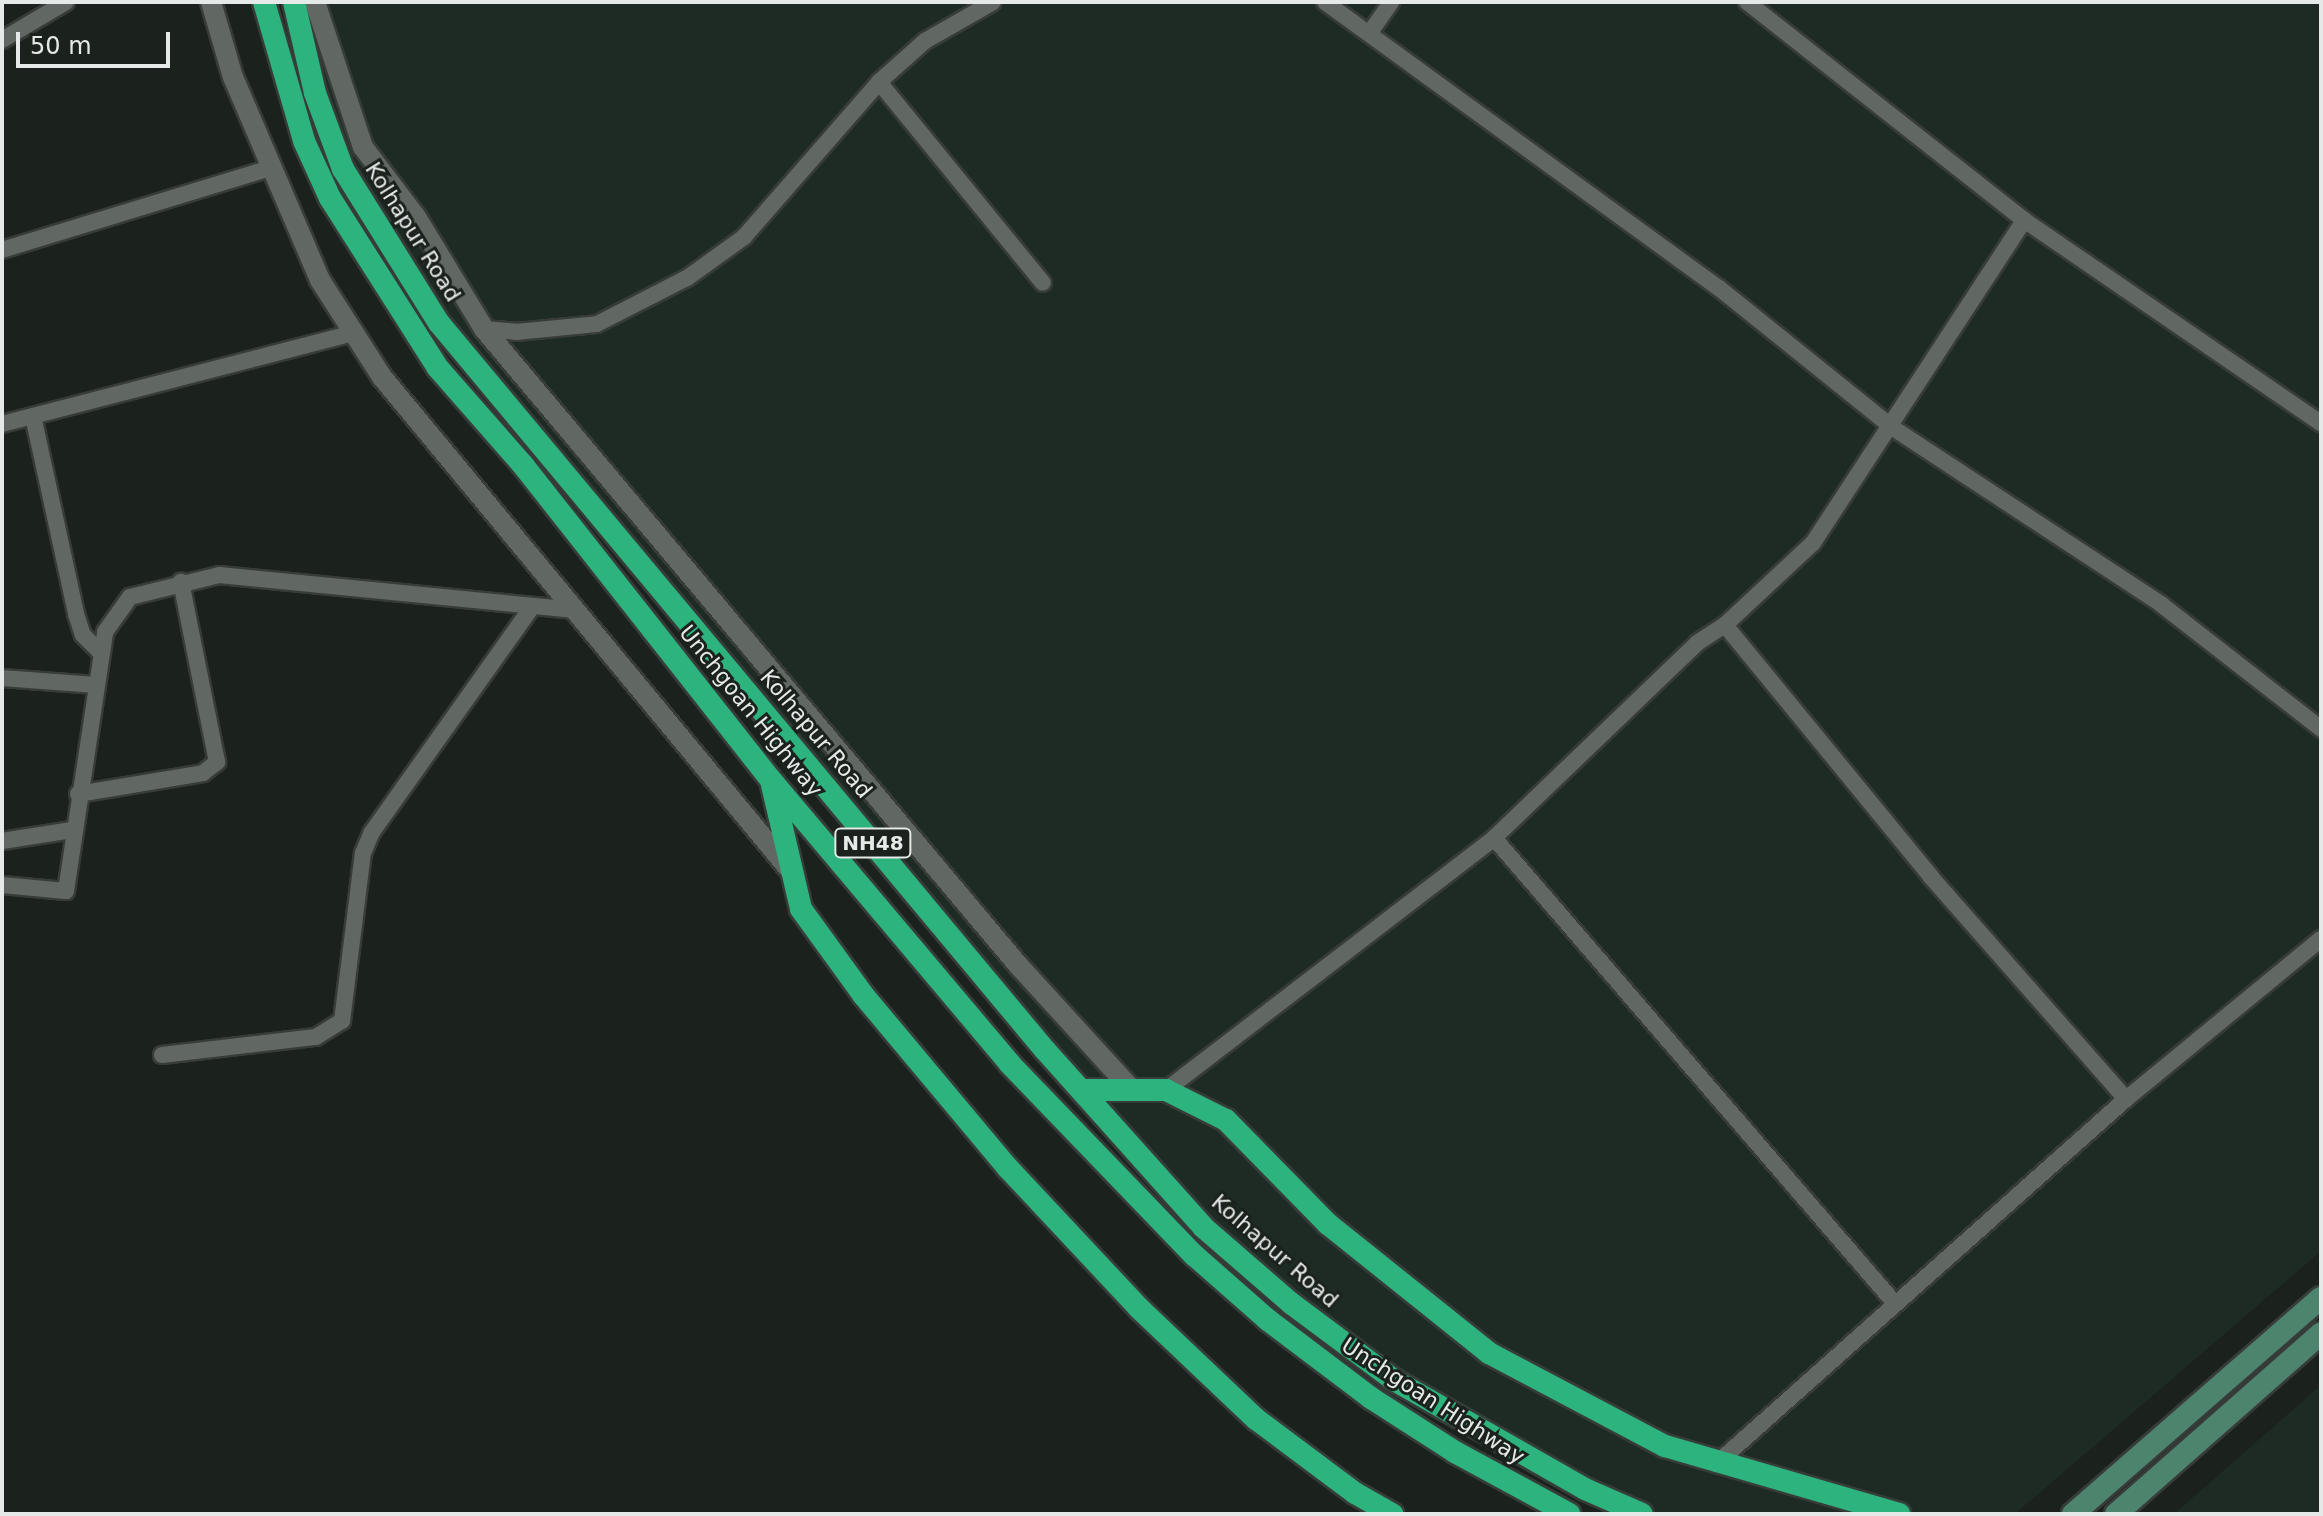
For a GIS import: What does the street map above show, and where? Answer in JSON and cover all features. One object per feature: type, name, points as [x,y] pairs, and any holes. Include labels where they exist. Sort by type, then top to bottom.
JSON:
[{"type":"highway","name":"Unchgoan Highway","points":[[264,2],[304,141],[330,198],[397,310],[438,368],[523,465],[771,780],[1010,1064],[1194,1255],[1268,1320],[1371,1398],[1455,1452],[1569,1514]]},
{"type":"highway","name":"Kolhapur Road","points":[[294,2],[315,93],[343,169],[439,323],[1081,1090],[1203,1227],[1292,1304],[1436,1405],[1585,1489],[1642,1514]]},
{"type":"highway","points":[[771,780],[801,909],[864,996],[1008,1168],[1140,1309],[1256,1419],[1355,1493],[1392,1514]]},
{"type":"highway","points":[[1081,1090],[1166,1090],[1226,1120],[1328,1224],[1489,1353],[1665,1446],[1716,1464],[1899,1514]]},
{"type":"main road","points":[[2073,1514],[2321,1298]]},
{"type":"main road","points":[[2116,1514],[2321,1333]]},
{"type":"street","points":[[2,40],[66,2]]},
{"type":"street","points":[[211,2],[233,77],[270,168],[320,280],[354,333],[446,457],[790,870]]},
{"type":"street","points":[[315,2],[363,147],[416,217],[484,329],[1009,954],[1132,1090]]},
{"type":"street","points":[[484,329],[516,332],[597,324],[687,278],[744,237],[879,82],[925,41],[993,2]]},
{"type":"street","points":[[1325,2],[1371,31],[1719,288],[1893,428],[2162,605],[2321,729]]},
{"type":"street","points":[[1371,31],[1391,2]]},
{"type":"street","points":[[1747,2],[2024,220],[2321,423]]},
{"type":"street","points":[[879,82],[1043,283]]},
{"type":"street","points":[[2,250],[270,168]]},
{"type":"street","points":[[1166,1090],[1494,838],[1697,643],[1725,625],[1813,543],[1893,428],[2024,220]]},
{"type":"street","points":[[2,424],[354,333]]},
{"type":"street","points":[[33,416],[76,614],[89,645],[101,653]]},
{"type":"street","points":[[2,885],[66,891],[72,830],[101,653],[114,613],[130,597],[219,575],[575,610]]},
{"type":"street","points":[[78,794],[214,769],[217,762],[181,582]]},
{"type":"street","points":[[162,1055],[316,1037],[342,1021],[361,866],[372,832],[532,607]]},
{"type":"street","points":[[1725,625],[1931,877],[2126,1099]]},
{"type":"street","points":[[2,678],[96,685]]},
{"type":"street","points":[[2,841],[72,830]]},
{"type":"street","points":[[1494,838],[1893,1301]]},
{"type":"street","points":[[1716,1464],[1893,1301],[2000,1214],[2126,1099],[2321,939]]},
{"type":"shaded area","points":[[294,2],[2321,2],[2321,1251],[2015,1514],[1642,1514],[1436,1405],[1223,1244],[468,358],[343,169]]},
{"type":"shaded area","points":[[2321,1385],[2321,1514],[2174,1514]]}]
